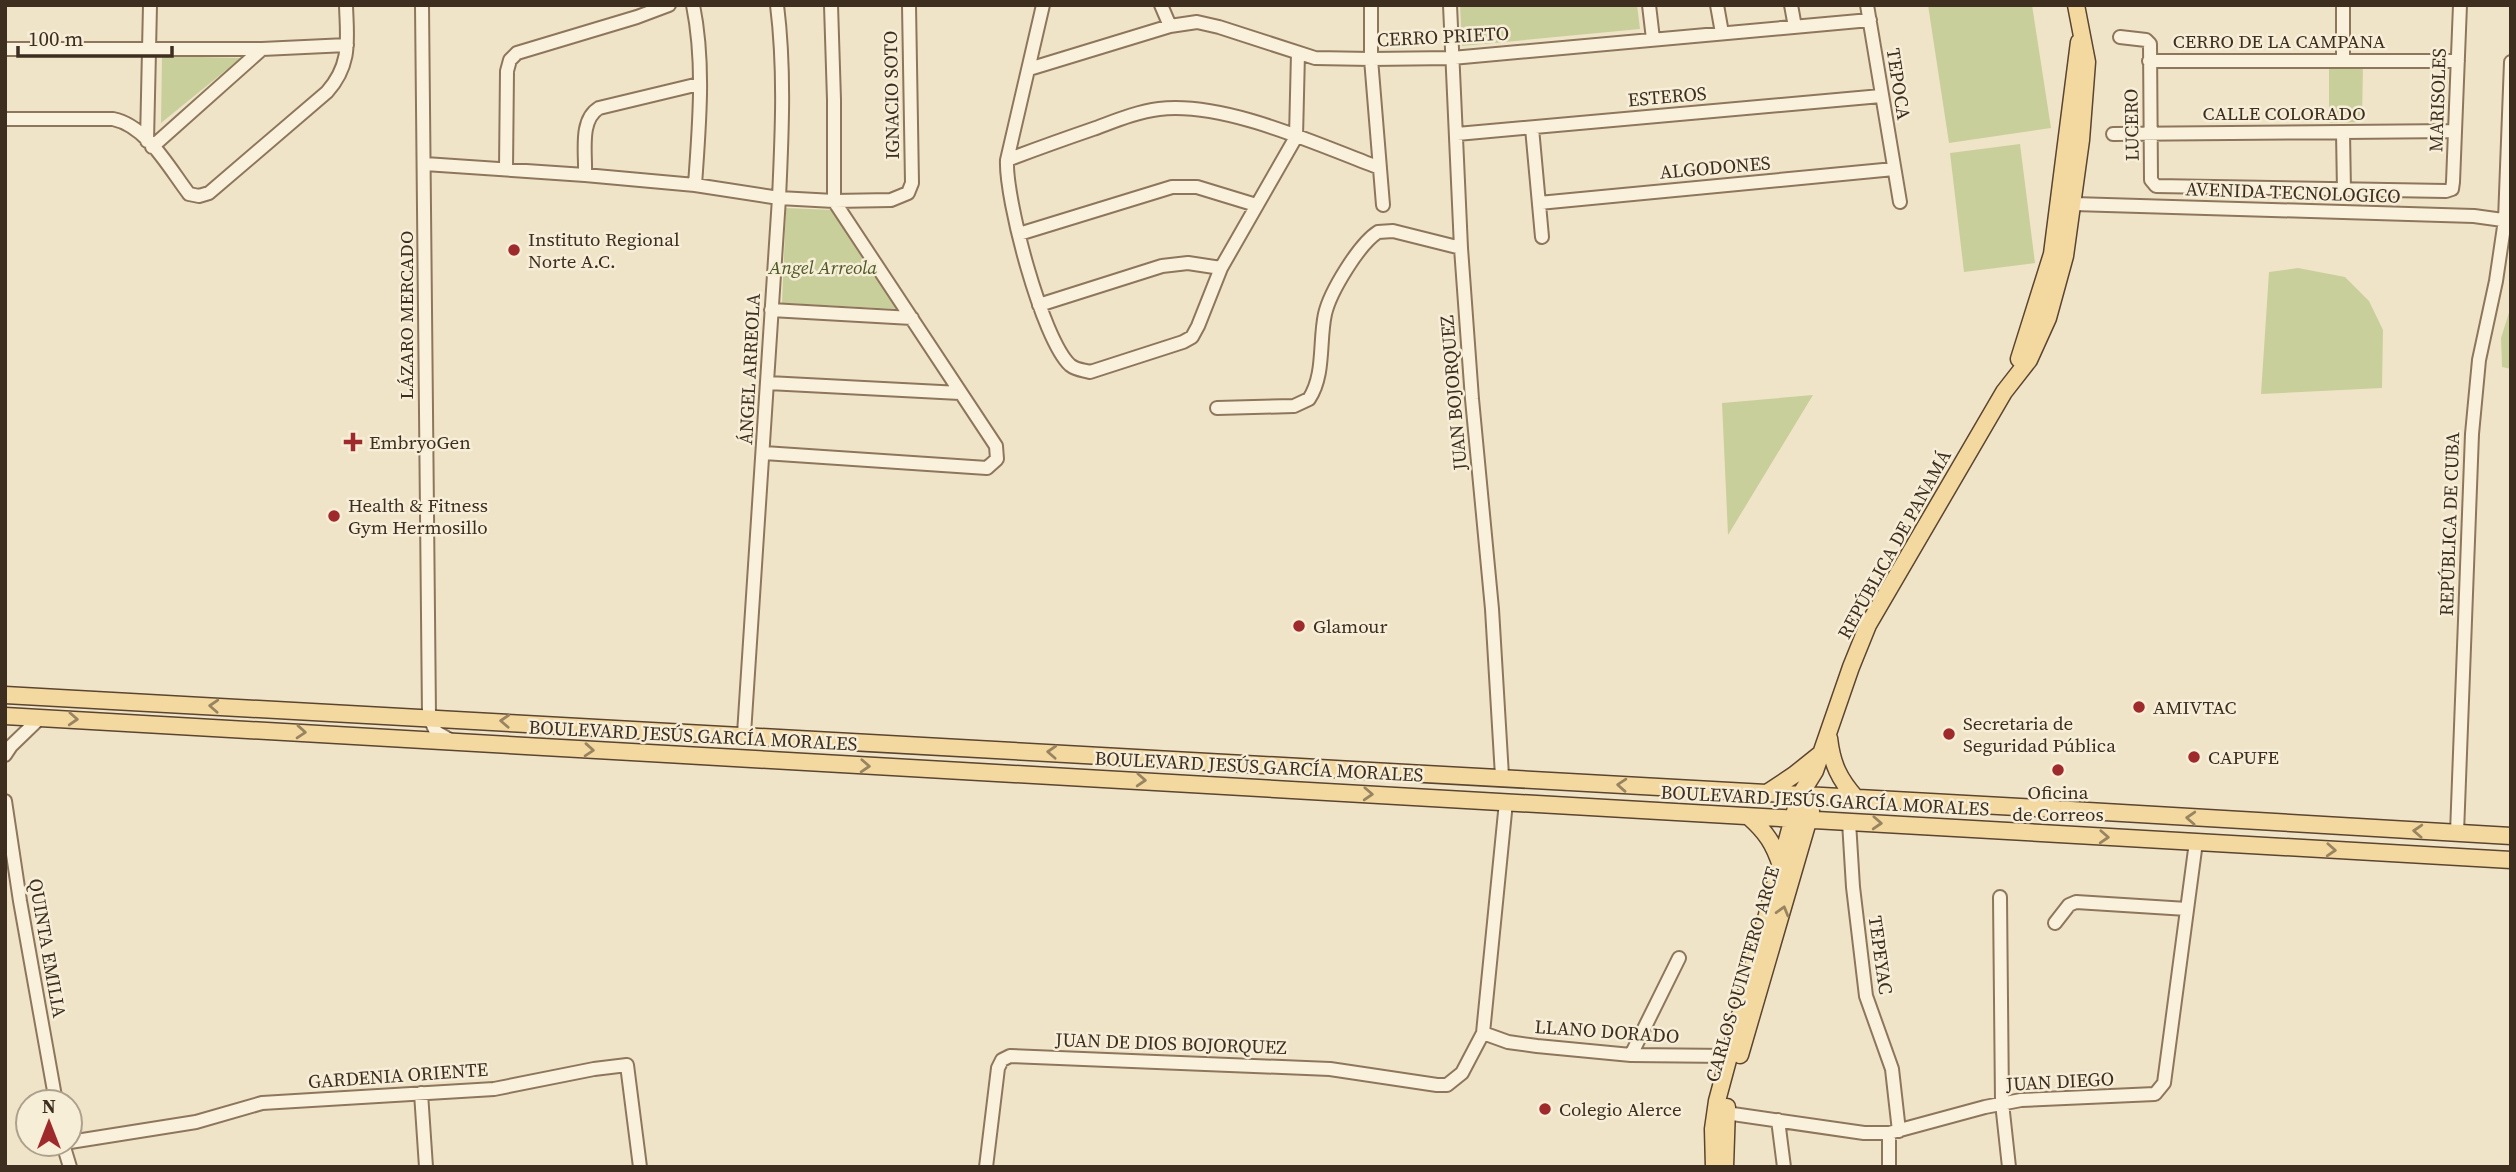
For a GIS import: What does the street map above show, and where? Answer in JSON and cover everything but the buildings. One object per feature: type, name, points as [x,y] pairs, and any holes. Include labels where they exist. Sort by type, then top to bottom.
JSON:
[{"type":"main road","name":"REPÚBLICA DE PANAMÁ","points":[[1808,795],[1868,625],[2010,384],[2029,360],[2048,318],[2060,282],[2074,204],[2081,140],[2087,62],[2076,5]]},
{"type":"main road","name":"REPÚBLICA DE PANAMÁ","points":[[2010,384],[2031,327],[2052,254],[2080,35]]},
{"type":"main road","points":[[2031,327],[2050,289],[2066,210],[2074,204],[2068,195],[2081,86],[2076,58]]},
{"type":"main road","name":"BOULEVARD JESÚS GARCÍA MORALES","points":[[5,695],[1502,776],[2511,836]]},
{"type":"main road","name":"BOULEVARD JESÚS GARCÍA MORALES","points":[[5,716],[2511,860]]},
{"type":"main road","points":[[1828,734],[1833,765],[1842,782],[1856,798]]},
{"type":"main road","points":[[825,764],[828,739]]},
{"type":"main road","points":[[1768,793],[1821,753]]},
{"type":"main road","name":"CARLOS QUINTERO ARCE","points":[[1725,1167],[1720,1112],[1808,795]]},
{"type":"main road","points":[[1749,817],[1775,845],[1781,866]]},
{"type":"main road","name":"CARLOS QUINTERO ARCE","points":[[1714,1167],[1729,1056],[1763,953],[1781,866],[1801,819]]},
{"type":"street","points":[[149,144],[150,5]]},
{"type":"street","points":[[5,119],[124,121],[134,127],[189,194],[199,196],[209,193],[338,80],[345,64],[346,5]]},
{"type":"street","name":"LÁZARO MERCADO","points":[[422,5],[429,716]]},
{"type":"street","points":[[506,169],[510,60],[517,53],[670,5]]},
{"type":"street","points":[[693,5],[699,46],[695,185]]},
{"type":"street","name":"ÁNGEL ARREOLA","points":[[744,734],[764,453],[783,113],[782,55],[777,5]]},
{"type":"street","points":[[764,453],[988,468],[997,459],[996,446],[834,201],[831,5]]},
{"type":"street","name":"IGNACIO SOTO","points":[[834,201],[891,200],[908,193],[912,183],[909,5]]},
{"type":"street","points":[[1043,5],[1007,160],[1006,175],[1039,305],[1066,359],[1077,370],[1090,372],[1184,342],[1192,337],[1221,268],[1296,137],[1298,53]]},
{"type":"street","points":[[1161,5],[1170,26]]},
{"type":"street","points":[[1371,5],[1371,59],[1383,205]]},
{"type":"street","name":"JUAN BOJORQUEZ","points":[[1450,5],[1461,248],[1492,609],[1502,776]]},
{"type":"street","points":[[1649,5],[1653,39]]},
{"type":"street","points":[[1717,5],[1721,33]]},
{"type":"street","points":[[1791,5],[1795,27]]},
{"type":"street","name":"TEPOCA","points":[[1867,5],[1900,202]]},
{"type":"street","points":[[2343,5],[2343,60]]},
{"type":"street","name":"MARISOLES","points":[[2344,191],[2452,189],[2460,5]]},
{"type":"street","name":"CERRO PRIETO","points":[[1029,69],[1170,26],[1196,22],[1315,58],[1371,59],[1452,58],[1870,20]]},
{"type":"street","name":"CERRO DE LA CAMPANA","points":[[2120,37],[2148,41],[2150,61],[2458,61]]},
{"type":"street","points":[[5,49],[262,49],[347,45]]},
{"type":"street","points":[[149,144],[262,49]]},
{"type":"street","name":"LUCERO","points":[[2150,61],[2151,180],[2156,186],[2344,191]]},
{"type":"street","name":"REPÚBLICA DE CUBA","points":[[2457,833],[2475,391],[2508,220],[2511,62]]},
{"type":"street","points":[[585,175],[586,122],[591,113],[599,108],[699,84]]},
{"type":"street","name":"ESTEROS","points":[[1457,134],[1881,96]]},
{"type":"street","points":[[1007,160],[1132,114],[1161,108],[1222,114],[1296,137],[1380,168]]},
{"type":"street","points":[[1532,128],[1542,237]]},
{"type":"street","name":"CALLE COLORADO","points":[[2113,134],[2455,131]]},
{"type":"street","points":[[2343,132],[2344,191]]},
{"type":"street","points":[[425,164],[585,175],[695,185],[779,198],[834,201]]},
{"type":"street","name":"ALGODONES","points":[[1539,203],[1894,169]]},
{"type":"street","points":[[1019,234],[1172,187],[1197,187],[1221,192],[1256,205]]},
{"type":"street","name":"AVENIDA TECNOLOGICO","points":[[2074,204],[2473,216],[2508,220]]},
{"type":"street","points":[[1217,408],[1294,406],[1309,399],[1317,383],[1328,302],[1349,266],[1378,232],[1393,231],[1461,248]]},
{"type":"street","points":[[1039,305],[1162,265],[1188,263],[1221,268]]},
{"type":"street","points":[[771,310],[912,318]]},
{"type":"street","points":[[768,383],[960,393]]},
{"type":"street","points":[[429,716],[436,732],[451,741]]},
{"type":"street","points":[[5,755],[41,717]]},
{"type":"street","name":"QUINTA EMILIA","points":[[5,801],[53,1088]]},
{"type":"street","points":[[1483,1033],[1506,802]]},
{"type":"street","name":"TEPEYAC","points":[[1849,822],[1853,887],[1866,996],[1892,1069],[1894,1132],[1889,1167]]},
{"type":"street","name":"JUAN DIEGO","points":[[1720,1112],[1864,1133],[1894,1132],[2002,1103],[2058,1098],[2141,1096],[2159,1091],[2164,1083],[2196,842]]},
{"type":"street","points":[[2000,897],[2002,1103],[2009,1167]]},
{"type":"street","points":[[2054,923],[2068,905],[2076,902],[2187,909]]},
{"type":"street","points":[[1631,1055],[1679,958]]},
{"type":"street","name":"LLANO DORADO","points":[[1483,1033],[1508,1042],[1631,1055],[1729,1056]]},
{"type":"street","name":"JUAN DE DIOS BOJORQUEZ","points":[[986,1167],[998,1068],[1002,1060],[1010,1056],[1330,1069],[1447,1085],[1462,1073],[1483,1033]]},
{"type":"street","name":"GARDENIA ORIENTE","points":[[84,1140],[196,1122],[262,1103],[494,1089],[627,1065],[640,1167]]},
{"type":"street","points":[[421,1093],[426,1167]]},
{"type":"street","points":[[1778,1120],[1784,1167]]},
{"type":"green space","points":[[1460,5],[1637,5],[1640,29],[1462,46]]},
{"type":"green space","points":[[1928,5],[2032,5],[2051,128],[1949,143]]},
{"type":"green space","points":[[162,56],[241,58],[161,123]]},
{"type":"green space","points":[[2363,64],[2362,122],[2329,123],[2329,65]]},
{"type":"green space","points":[[2020,144],[2035,263],[1964,272],[1950,153]]},
{"type":"green space","name":"Angel Arreola","points":[[786,208],[833,210],[898,309],[782,303]]},
{"type":"green space","points":[[2298,268],[2345,277],[2369,301],[2383,330],[2382,388],[2261,394],[2269,272]]},
{"type":"green space","points":[[2511,306],[2511,369],[2502,367],[2501,338]]},
{"type":"green space","points":[[1813,395],[1728,535],[1722,403]]},
{"type":"place","name":"Instituto Regional Norte A.C.","points":[[514,250]]},
{"type":"place","name":"EmbryoGen","points":[[353,442]]},
{"type":"place","name":"Health & Fitness Gym Hermosillo","points":[[334,516]]},
{"type":"place","name":"Glamour","points":[[1299,626]]},
{"type":"place","name":"AMIVTAC","points":[[2139,707]]},
{"type":"place","name":"Secretaria de Seguridad Pública","points":[[1949,734]]},
{"type":"place","name":"CAPUFE","points":[[2194,757]]},
{"type":"place","name":"Oficina de Correos","points":[[2058,770]]},
{"type":"place","name":"Colegio Alerce","points":[[1545,1109]]}]
